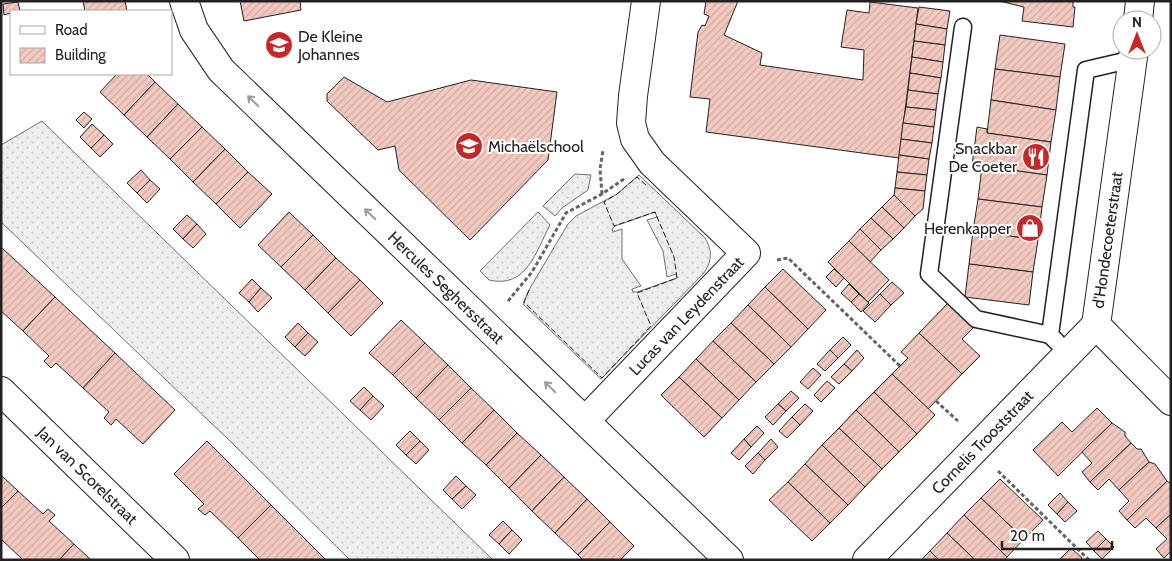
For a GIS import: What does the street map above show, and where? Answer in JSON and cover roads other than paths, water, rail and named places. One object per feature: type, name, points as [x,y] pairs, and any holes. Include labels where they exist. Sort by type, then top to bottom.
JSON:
[{"type":"street","name":"Hercules Seghersstraat","points":[[184,1],[194,30],[220,70],[729,560]]},
{"type":"street","name":"Lucas van Leydenstraat","points":[[585,421],[746,253],[646,156],[635,139],[631,123],[646,1]]},
{"type":"street","name":"d'Hondecoeterstraat","points":[[1132,60],[1096,324],[1171,401]]},
{"type":"street","name":"Cornelis Trooststraat","points":[[867,560],[1059,344],[1096,324]]},
{"type":"street","name":"Jan van Scorelstraat","points":[[1,391],[175,560]]},
{"type":"lane","points":[[963,27],[930,274],[976,319],[1059,344],[1086,70],[1115,60]]},
{"type":"place","name":"De Kleine Johannes","points":[[279,45]]},
{"type":"place","name":"Michaëlschool","points":[[469,146]]},
{"type":"place","name":"Snackbar De Coeter","points":[[1036,157]]},
{"type":"place","name":"Herenkapper","points":[[1030,228]]}]
